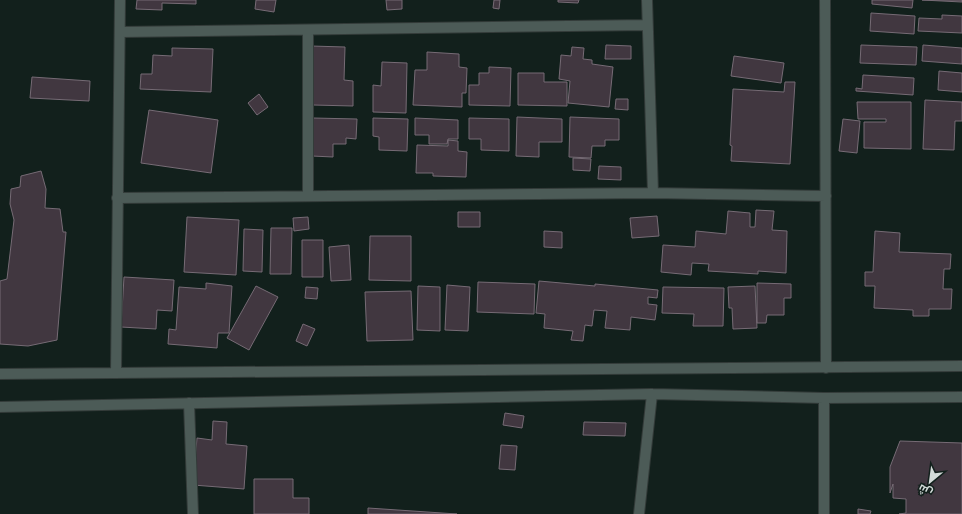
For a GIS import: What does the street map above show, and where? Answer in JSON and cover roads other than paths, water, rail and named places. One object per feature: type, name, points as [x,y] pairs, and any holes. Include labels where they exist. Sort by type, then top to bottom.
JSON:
[{"type":"street","points":[[116,374],[120,0]]},
{"type":"street","points":[[647,0],[653,194]]},
{"type":"street","points":[[825,0],[826,368]]},
{"type":"street","points":[[120,32],[193,30],[308,31],[647,25]]},
{"type":"street","points":[[308,31],[308,195]]},
{"type":"street","points":[[117,198],[308,195],[653,194],[826,196]]},
{"type":"street","points":[[0,374],[962,366]]},
{"type":"street","points":[[639,514],[652,394]]},
{"type":"street","points":[[0,407],[652,394],[824,398],[962,397]]},
{"type":"street","points":[[824,398],[824,514]]},
{"type":"street","points":[[189,403],[192,514]]}]
